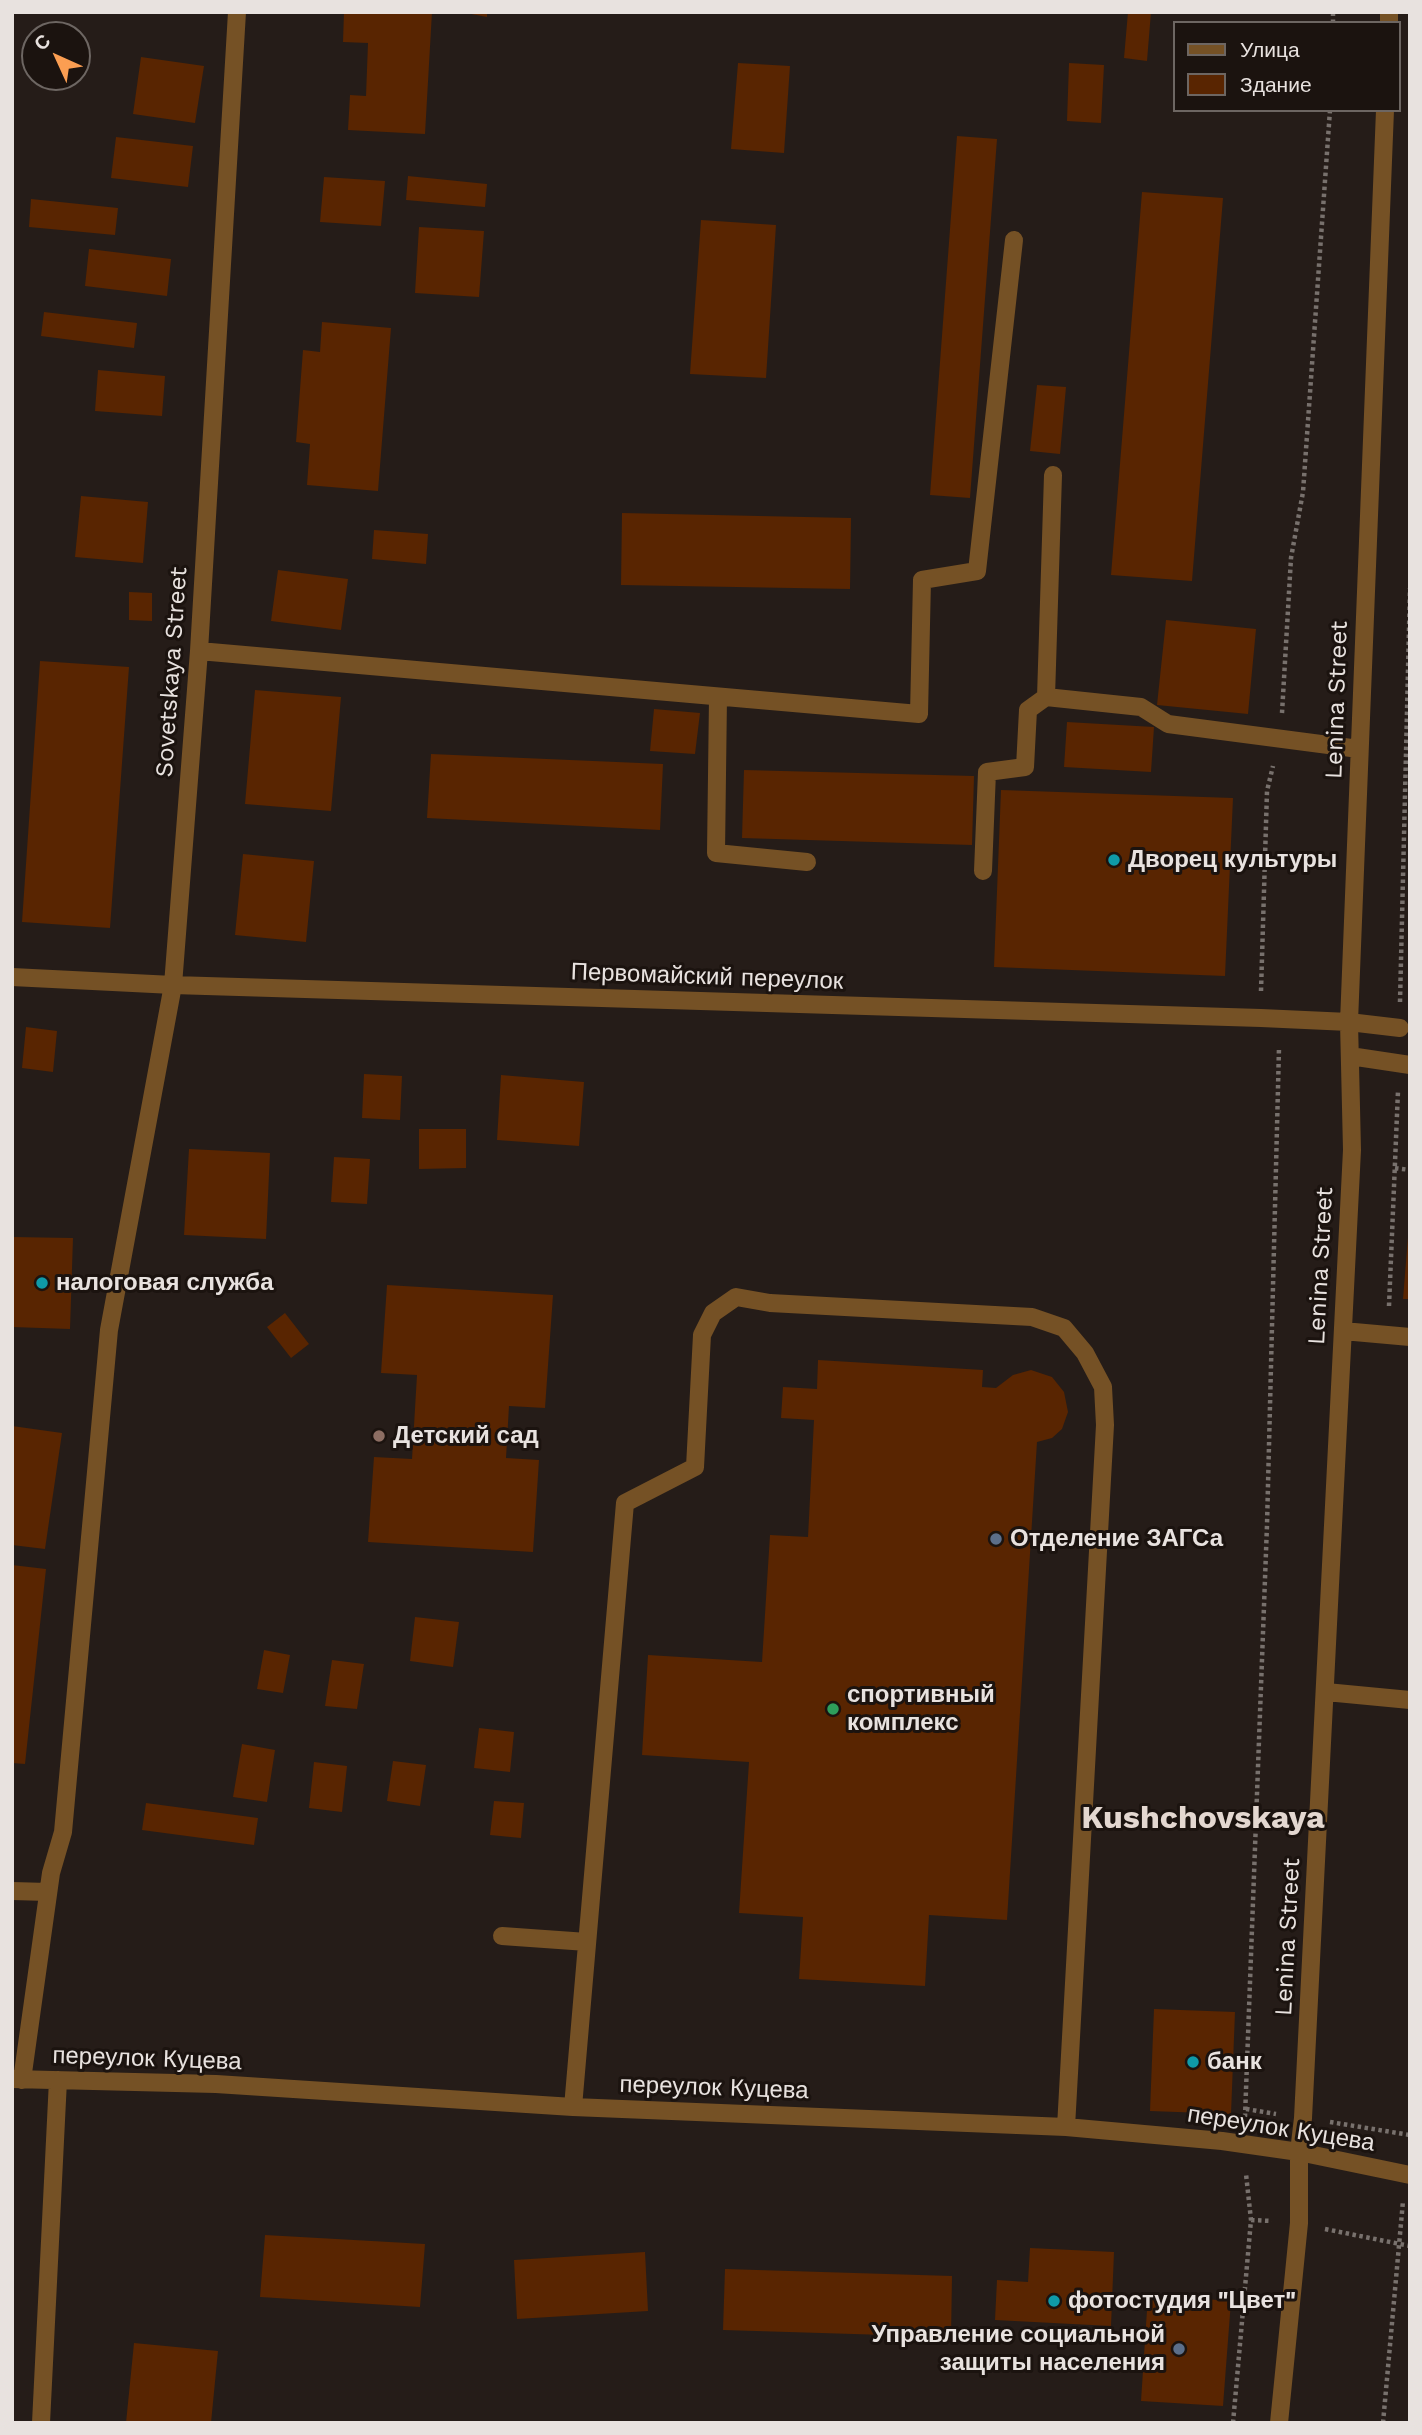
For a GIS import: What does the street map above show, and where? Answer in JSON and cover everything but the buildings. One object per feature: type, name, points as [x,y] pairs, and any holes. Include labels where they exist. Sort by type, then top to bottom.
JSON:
[{"type":"street","name":"Sovetskaya Street","points":[[48,1892],[63,1832],[109,1330],[173,985],[199,650],[237,12]]},
{"type":"street","name":"Lenina Street","points":[[1279,2423],[1299,2223],[1299,2152],[1304,2118],[1352,1150],[1349,1022],[1385,112]]},
{"type":"street","points":[[199,650],[919,714],[922,580],[977,571],[1014,240]]},
{"type":"street","points":[[1046,698],[1053,475]]},
{"type":"street","points":[[718,697],[716,853],[807,862]]},
{"type":"street","points":[[983,871],[987,772],[1025,767],[1028,710],[1046,698],[1141,707],[1168,724],[1359,749]]},
{"type":"street","name":"Первомайский переулок","points":[[12,977],[173,985],[1261,1018],[1349,1022],[1400,1028]]},
{"type":"street","points":[[1350,1056],[1405,1065]]},
{"type":"street","points":[[573,2107],[625,1503],[695,1467],[702,1335],[713,1313],[736,1297],[770,1303],[1032,1317],[1065,1328],[1085,1353],[1103,1387],[1105,1424],[1066,2127]]},
{"type":"street","points":[[1343,1331],[1410,1337]]},
{"type":"street","points":[[1326,1692],[1410,1700]]},
{"type":"street","points":[[12,1891],[48,1892],[17,2080]]},
{"type":"street","points":[[502,1936],[587,1942]]},
{"type":"street","name":"переулок Куцева","points":[[17,2080],[216,2084],[573,2107],[1066,2127],[1242,2144],[1299,2152],[1408,2174]]},
{"type":"street","points":[[41,2423],[58,2080]]},
{"type":"path","points":[[1261,1018],[1267,791],[1280,739],[1291,558],[1303,492],[1330,112]]},
{"type":"path","points":[[1400,1028],[1410,588]]},
{"type":"path","points":[[1403,874],[1410,880]]},
{"type":"path","points":[[1233,2423],[1251,2220],[1242,2144],[1246,2109],[1267,1525],[1280,1019]]},
{"type":"path","points":[[1388,1335],[1395,1168],[1405,1065]]},
{"type":"path","points":[[1395,1168],[1410,1170]]},
{"type":"path","points":[[1383,2423],[1398,2244],[1408,2174]]},
{"type":"path","points":[[1251,2220],[1299,2223],[1410,2246]]},
{"type":"place","name":"Дворец культуры","points":[[1114,860]]},
{"type":"place","name":"налоговая служба","points":[[42,1283]]},
{"type":"place","name":"Детский сад","points":[[379,1436]]},
{"type":"place","name":"Отделение ЗАГСа","points":[[996,1539]]},
{"type":"place","name":"спортивный комплекс","points":[[833,1709]]},
{"type":"place","name":"банк","points":[[1193,2062]]},
{"type":"place","name":"фотостудия \"Цвет\"","points":[[1054,2301]]},
{"type":"place","name":"Управление социальной защиты населения","points":[[1179,2349]]},
{"type":"district","name":"Kushchovskaya","points":[[1203,1819]]}]
